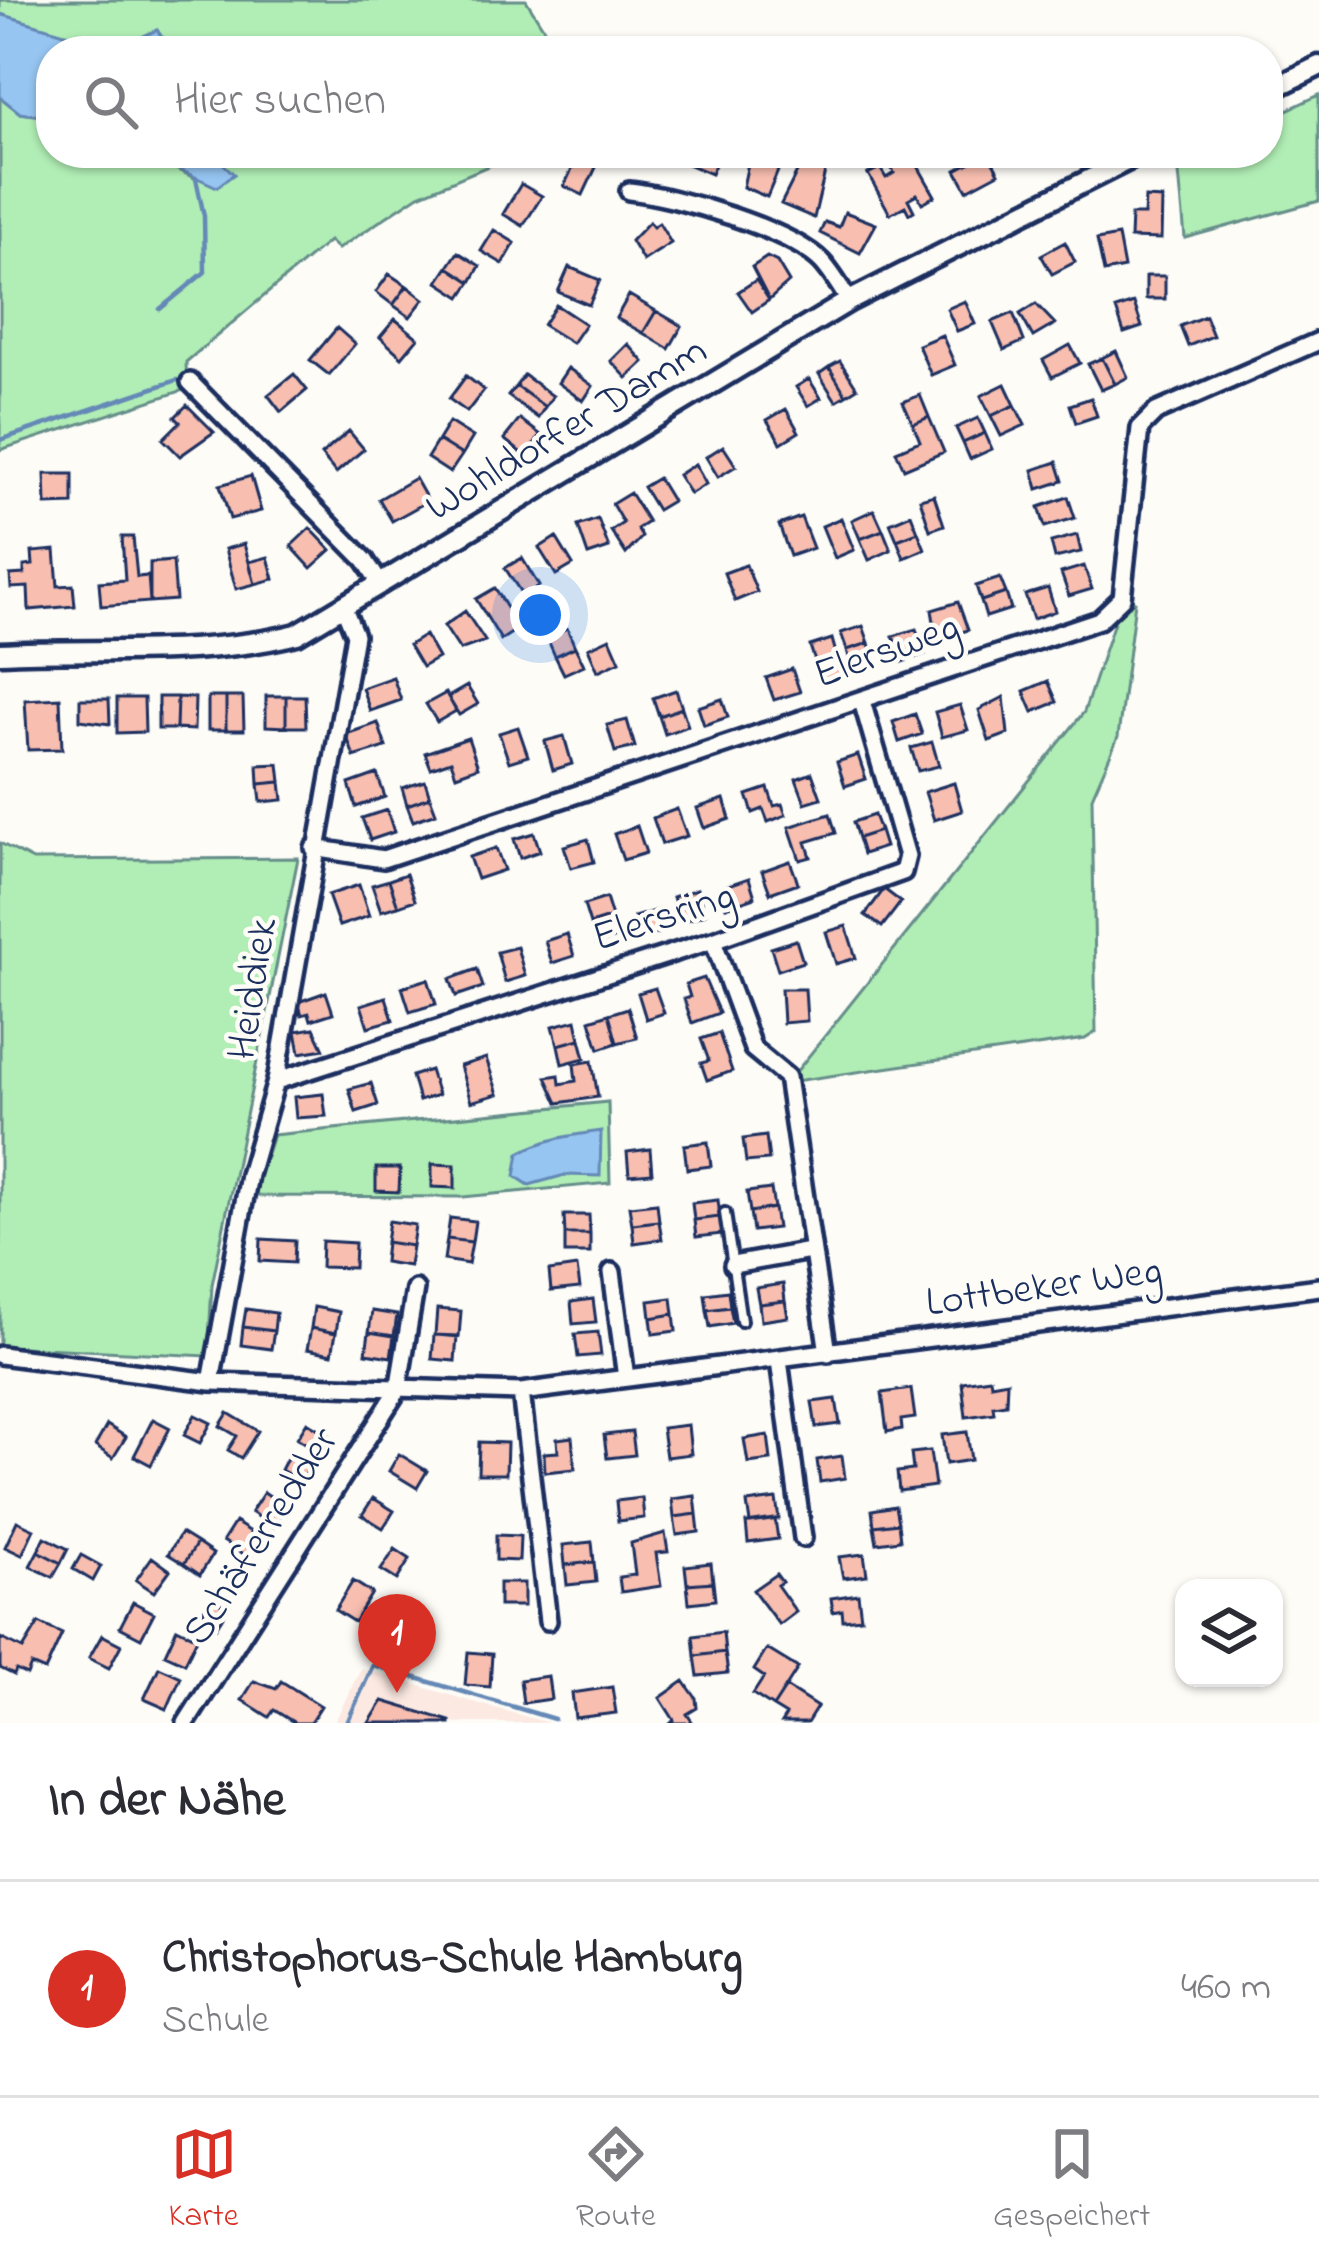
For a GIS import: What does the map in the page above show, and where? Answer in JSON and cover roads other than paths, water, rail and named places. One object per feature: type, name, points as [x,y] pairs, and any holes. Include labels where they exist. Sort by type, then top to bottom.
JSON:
[{"type":"street","points":[[1283,84],[1319,66]]},
{"type":"street","name":"Wohldorfer Damm","points":[[0,653],[248,646],[297,634],[849,301],[1112,168]]},
{"type":"street","points":[[629,191],[676,196],[803,248],[822,262],[849,301]]},
{"type":"street","name":"Elersweg","points":[[314,848],[383,859],[1099,620],[1122,598],[1140,428],[1156,412],[1319,341]]},
{"type":"street","points":[[190,382],[364,560],[381,585]]},
{"type":"street","name":"Heiddiek","points":[[212,1382],[249,1175],[276,1081],[355,635],[344,608]]},
{"type":"street","name":"Elersring","points":[[276,1081],[713,940],[903,872],[907,856],[862,701]]},
{"type":"street","points":[[713,940],[753,1049],[787,1077],[828,1353]]},
{"type":"street","points":[[733,1265],[810,1252]]},
{"type":"street","points":[[612,1272],[626,1378]]},
{"type":"street","name":"Lottbeker Weg","points":[[0,1355],[212,1382],[521,1392],[1319,1287]]},
{"type":"street","points":[[398,1390],[415,1289]]},
{"type":"street","points":[[779,1360],[803,1538]]},
{"type":"street","name":"Schäferredder","points":[[186,1723],[398,1390]]},
{"type":"street","points":[[521,1392],[548,1621]]},
{"type":"lane","points":[[725,1214],[741,1321]]},
{"type":"water","points":[[0,14],[70,36],[36,36],[36,115],[20,113],[0,97]]},
{"type":"water","points":[[176,168],[228,168],[234,174],[217,187]]},
{"type":"water","points":[[601,1131],[600,1176],[565,1175],[529,1185],[515,1176],[519,1153],[549,1141]]},
{"type":"waterway","points":[[160,309],[205,272],[204,216],[196,179]]},
{"type":"waterway","points":[[0,440],[177,380]]},
{"type":"waterway","points":[[347,1723],[373,1665],[554,1719]]},
{"type":"place","name":"Christophorus-Schule Hamburg","points":[[397,1693]]}]
